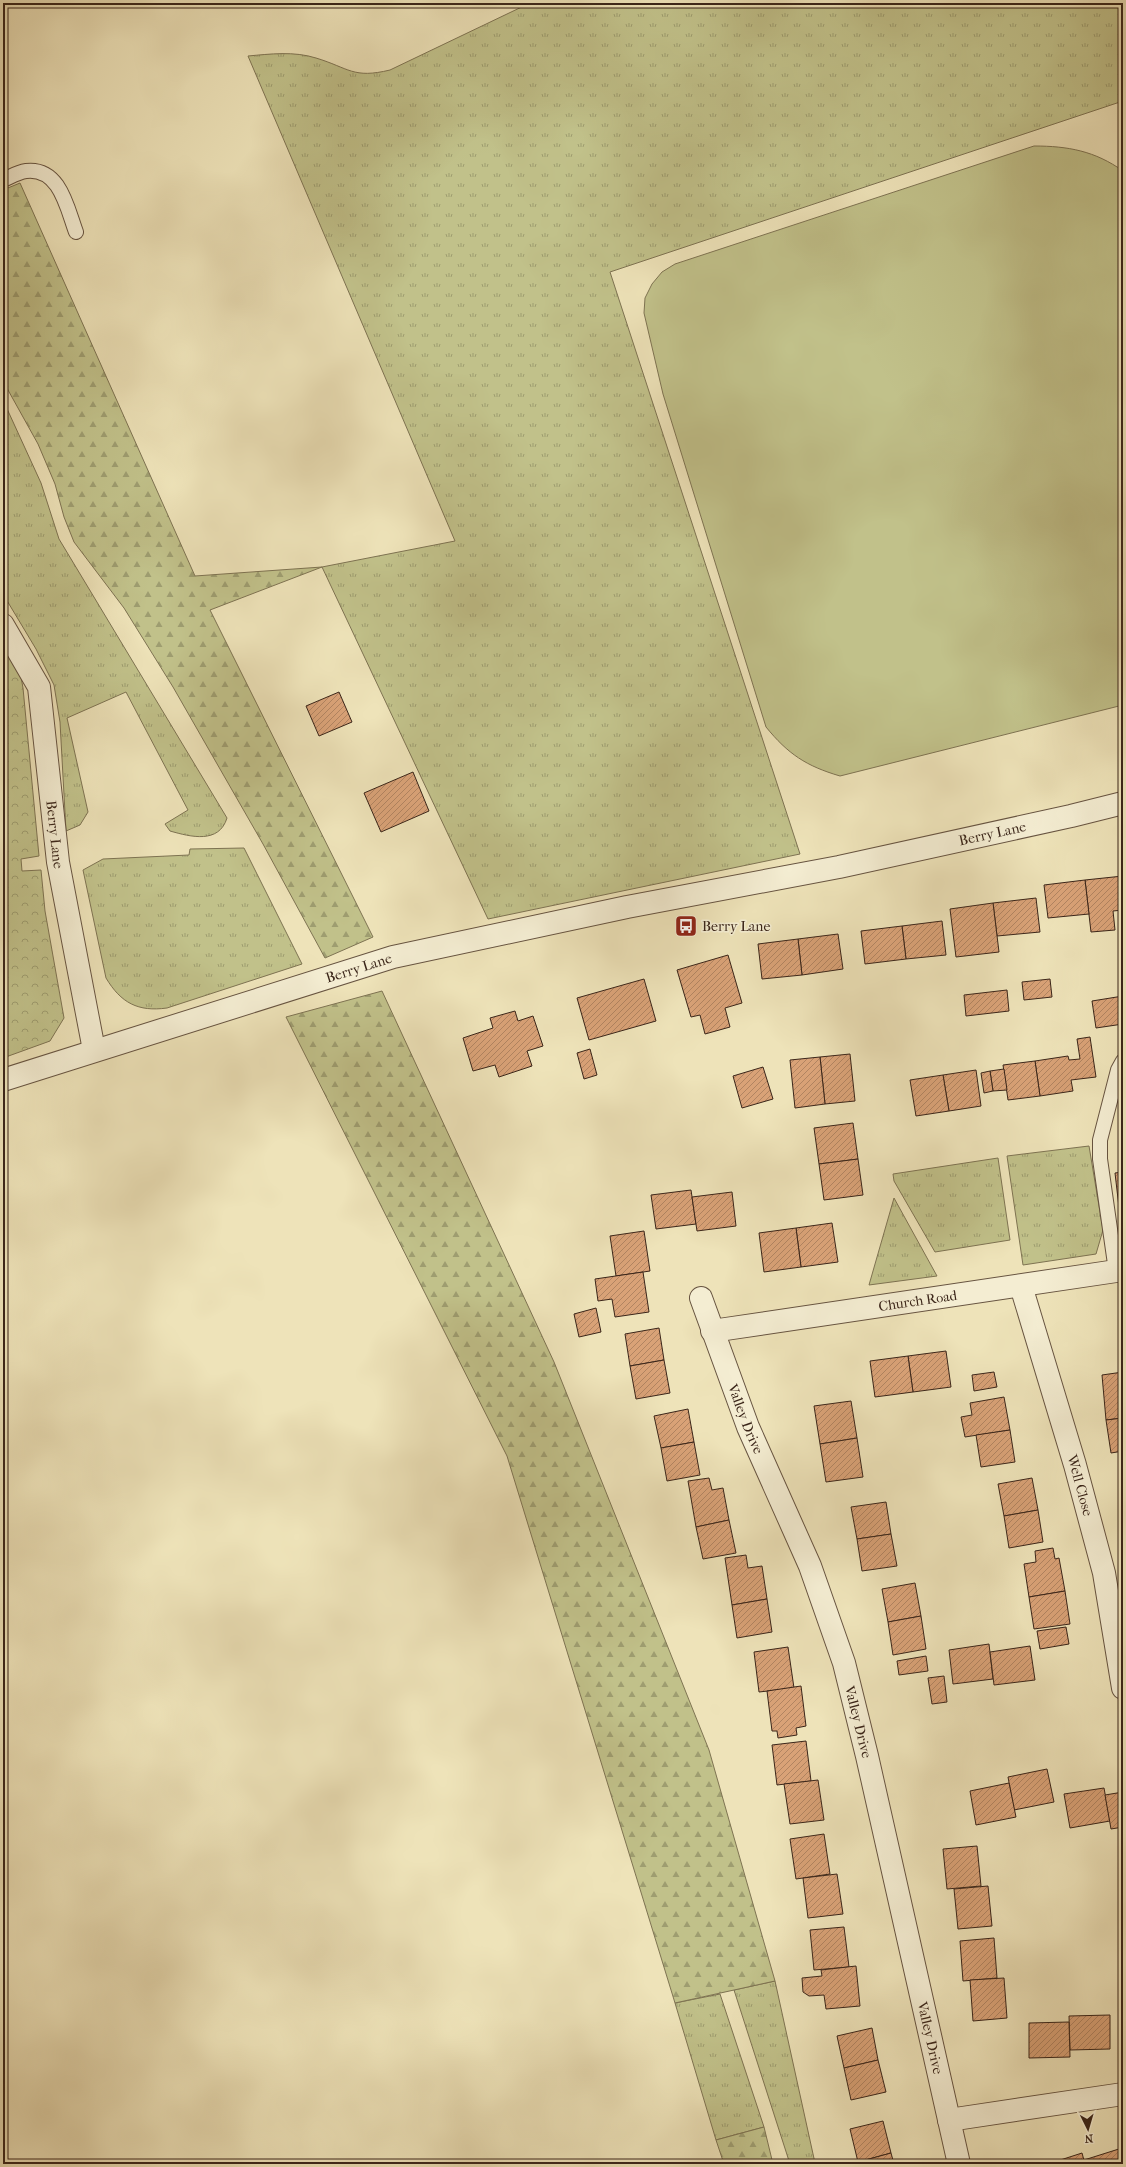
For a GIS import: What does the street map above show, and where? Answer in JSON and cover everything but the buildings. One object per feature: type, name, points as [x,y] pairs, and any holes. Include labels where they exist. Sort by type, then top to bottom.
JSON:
[{"type":"street","name":"Berry Lane","points":[[3,625],[39,687],[58,862],[94,1050]]},
{"type":"street","name":"Berry Lane","points":[[3,1080],[94,1050],[393,957],[627,907],[847,865],[1071,816],[1123,803]]},
{"type":"street","name":"Church Road","points":[[712,1331],[1120,1271]]},
{"type":"street","name":"Well Close","points":[[1021,1286],[1075,1465],[1104,1573],[1123,1688]]},
{"type":"street","name":"Valley Drive","points":[[701,1298],[748,1427],[810,1566],[844,1663],[867,1756],[959,2164]]},
{"type":"street","points":[[949,2120],[1123,2094]]},
{"type":"lane","points":[[3,180],[25,171],[35,171],[45,174],[54,180],[60,189],[76,232]]},
{"type":"lane","points":[[1120,1271],[1100,1158],[1100,1140],[1118,1070],[1123,1061]]},
{"type":"green space","points":[[530,3],[1123,3],[1123,101],[610,272],[800,854],[488,919],[322,567],[455,541],[248,56],[265,54],[299,54],[316,58],[359,73],[390,70]]},
{"type":"green space","points":[[1034,146],[1058,147],[1092,154],[1113,164],[1123,171],[1123,705],[840,776],[817,768],[798,758],[782,745],[766,727],[663,394],[644,313],[645,298],[652,284],[662,272],[675,264]]},
{"type":"green space","points":[[20,183],[195,576],[322,567],[210,610],[373,937],[325,958],[263,844],[173,687],[124,608],[74,542],[64,517],[55,484],[38,444],[3,381],[3,190]]},
{"type":"green space","points":[[3,400],[41,483],[59,539],[227,818],[218,832],[203,836],[187,835],[170,831],[165,824],[188,810],[126,692],[67,718],[88,812],[80,825],[66,831],[60,722],[54,685],[36,649],[3,594]]},
{"type":"green space","points":[[3,647],[21,677],[23,688],[39,856],[21,859],[22,871],[41,870],[45,911],[64,1018],[50,1041],[3,1058]]},
{"type":"green space","points":[[244,848],[302,964],[167,1008],[147,1009],[124,1000],[106,978],[83,870],[103,859],[189,855],[190,849]]},
{"type":"green space","points":[[382,991],[554,1362],[709,1750],[775,1981],[675,2003],[507,1456],[286,1017]]},
{"type":"green space","points":[[1089,1146],[1103,1230],[1096,1254],[1023,1265],[1007,1156]]},
{"type":"green space","points":[[998,1158],[1010,1240],[935,1252],[894,1181],[893,1174]]},
{"type":"green space","points":[[894,1198],[937,1276],[869,1285]]},
{"type":"green space","points":[[775,1981],[815,2164],[790,2164],[734,1990]]},
{"type":"green space","points":[[720,1994],[764,2127],[716,2140],[675,2003]]},
{"type":"green space","points":[[764,2127],[773,2164],[724,2164],[716,2140]]},
{"type":"place","name":"Berry Lane","points":[[686,926]]}]
